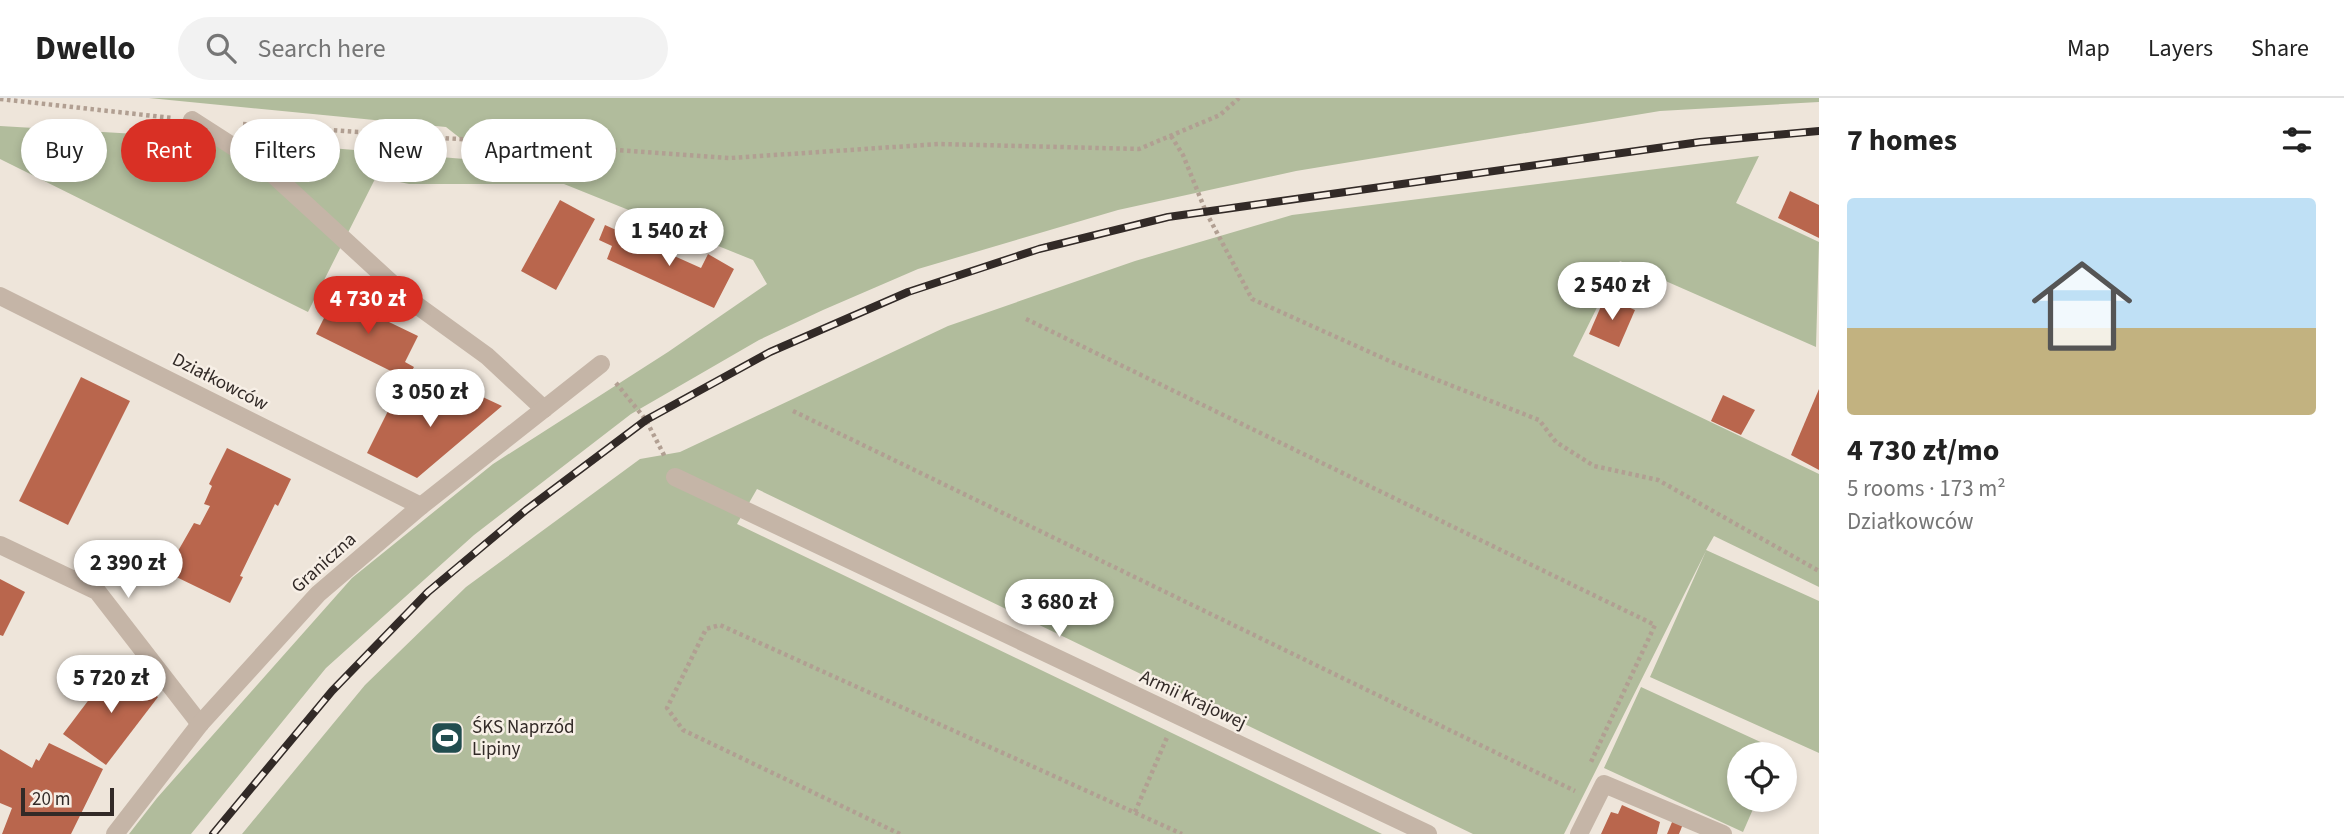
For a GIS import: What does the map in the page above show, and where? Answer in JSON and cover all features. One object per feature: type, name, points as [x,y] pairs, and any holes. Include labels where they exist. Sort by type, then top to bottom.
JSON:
[{"type":"street","points":[[216,135],[265,166],[411,301],[487,356],[544,410]]},
{"type":"street","name":"Działkowców","points":[[0,296],[421,506]]},
{"type":"street","name":"Graniczna","points":[[115,834],[201,724],[318,594],[421,506],[601,364]]},
{"type":"street","name":"Armii Krajowej","points":[[675,477],[1428,834]]},
{"type":"street","points":[[0,545],[97,591],[201,724]]},
{"type":"street","points":[[1579,834],[1604,784],[1723,834]]},
{"type":"path","points":[[340,130],[730,158],[939,144],[1139,149],[1220,115],[1239,98]]},
{"type":"path","points":[[0,99],[183,119]]},
{"type":"path","points":[[1171,136],[1183,155],[1206,212],[1252,299],[1394,362],[1539,420],[1556,442],[1594,466],[1658,480],[1819,571]]},
{"type":"path","points":[[1026,319],[1655,625],[1587,768]]},
{"type":"path","points":[[601,364],[646,420],[675,477]]},
{"type":"path","points":[[793,411],[1576,792]]},
{"type":"path","points":[[900,834],[683,730],[667,708],[706,629],[720,625],[1182,834]]},
{"type":"path","points":[[1135,812],[1176,715]]},
{"type":"path","points":[[1571,802],[1582,780]]},
{"type":"green space","points":[[149,98],[1819,98],[1819,102],[1660,111],[1296,171],[1118,210],[918,269],[823,310],[759,340],[631,414],[474,535],[326,668],[191,834],[129,834],[157,798],[352,578],[493,464],[668,352],[767,284],[753,260],[564,184],[400,182],[447,182],[447,158],[461,159],[461,182],[616,182],[616,119],[461,119],[461,139],[447,128],[447,119],[364,119]]},
{"type":"green space","points":[[0,126],[21,127],[21,169],[0,159]]},
{"type":"green space","points":[[107,132],[121,133],[121,182],[216,182],[216,139],[230,140],[230,182],[340,182],[340,149],[354,150],[354,182],[373,182],[308,312],[46,182],[107,182]]},
{"type":"green space","points":[[1759,156],[1736,203],[1819,242],[1816,347],[1620,261],[1573,356],[1819,474],[1819,587],[1714,536],[1706,550],[1819,601],[1819,753],[1650,677],[1706,551],[1564,834],[1473,834],[757,489],[737,524],[1382,834],[242,834],[365,685],[466,587],[640,459],[680,452],[948,326],[1135,261],[1292,215]]},
{"type":"green space","points":[[1641,687],[1760,742],[1727,742],[1727,812],[1752,812],[1743,832],[1604,768]]},
{"type":"building","points":[[1790,191],[1819,205],[1819,238],[1778,218]]},
{"type":"building","points":[[560,200],[595,219],[556,290],[521,271]]},
{"type":"building","points":[[605,225],[701,268],[708,254],[734,269],[714,308],[607,259],[612,246],[599,240]]},
{"type":"building","points":[[335,296],[418,336],[405,362],[414,367],[407,379],[316,334]]},
{"type":"building","points":[[1605,297],[1635,310],[1619,347],[1589,334]]},
{"type":"building","points":[[81,377],[130,401],[68,525],[19,501]]},
{"type":"building","points":[[444,379],[502,406],[417,478],[367,453],[391,405],[404,411],[408,405],[427,415]]},
{"type":"building","points":[[1819,389],[1819,470],[1791,455]]},
{"type":"building","points":[[1723,395],[1755,410],[1741,435],[1711,421]]},
{"type":"building","points":[[227,448],[291,479],[278,506],[275,504],[230,603],[166,572],[194,523],[200,525],[210,506],[204,504],[212,486],[209,484]]},
{"type":"building","points":[[0,579],[25,592],[3,636],[0,635]]},
{"type":"building","points":[[115,665],[158,697],[106,765],[63,734]]},
{"type":"building","points":[[49,743],[103,769],[71,834],[2,834],[12,808],[0,803],[0,749],[32,768]]},
{"type":"building","points":[[1622,805],[1660,822],[1657,834],[1601,834],[1611,812],[1618,814]]},
{"type":"building","points":[[1675,815],[1685,819],[1679,834],[1667,834]]},
{"type":"railway","points":[[213,834],[332,691],[428,592],[526,510],[646,420],[770,352],[908,292],[1039,249],[1168,217],[1700,142],[1819,131]]},
{"type":"place","name":"ŚKS Naprzód Lipiny","points":[[447,738]]}]
